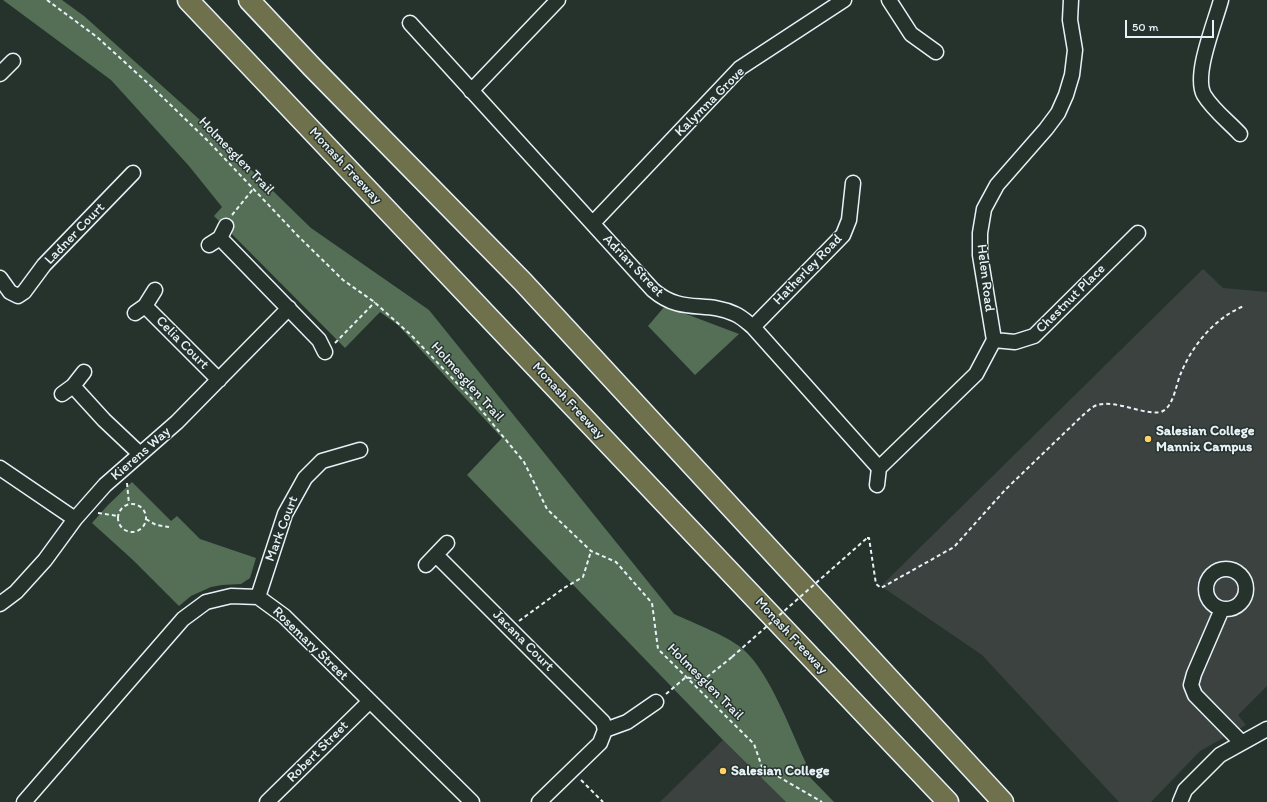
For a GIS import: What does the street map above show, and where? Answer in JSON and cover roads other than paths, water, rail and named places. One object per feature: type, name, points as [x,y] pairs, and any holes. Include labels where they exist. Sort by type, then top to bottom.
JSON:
[{"type":"highway","name":"Monash Freeway","points":[[188,0],[948,802]]},
{"type":"highway","points":[[249,0],[312,67],[523,282],[1003,802]]},
{"type":"street","points":[[471,91],[558,0]]},
{"type":"street","name":"Kalymna Grove","points":[[593,223],[740,68],[844,0]]},
{"type":"street","points":[[889,0],[911,34],[936,52]]},
{"type":"street","name":"Helen Road","points":[[994,340],[980,255],[980,232],[984,209],[997,185],[1054,118],[1066,95],[1072,75],[1075,50],[1070,20],[1071,0]]},
{"type":"street","points":[[1221,0],[1201,70],[1201,88],[1211,104],[1240,134]]},
{"type":"street","name":"Adrian Street","points":[[410,23],[653,290],[664,299],[678,304],[710,308],[736,314],[753,327],[879,468]]},
{"type":"street","points":[[0,74],[13,61]]},
{"type":"street","name":"Ladner Court","points":[[0,278],[10,292],[18,296],[24,292],[44,265],[134,173]]},
{"type":"street","name":"Hatherley Road","points":[[753,327],[843,235],[850,220],[854,183]]},
{"type":"street","name":"Chestnut Place","points":[[994,340],[1015,342],[1034,336],[1138,233]]},
{"type":"street","points":[[218,236],[320,340],[325,352]]},
{"type":"street","name":"Celia Court","points":[[155,290],[140,310],[219,380]]},
{"type":"street","name":"Kierens Way","points":[[0,604],[16,592],[45,560],[75,519],[105,485],[177,422],[289,308]]},
{"type":"street","points":[[878,485],[879,468],[976,374],[994,340]]},
{"type":"street","points":[[84,372],[67,390],[104,420],[140,454]]},
{"type":"street","name":"Mark Court","points":[[258,597],[285,514],[302,483],[322,461],[360,450]]},
{"type":"street","points":[[0,468],[75,519]]},
{"type":"street","points":[[426,566],[447,543]]},
{"type":"street","name":"Jacana Court","points":[[436,555],[603,722],[605,730]]},
{"type":"street","name":"Rosemary Street","points":[[24,802],[183,620],[206,602],[231,596],[258,597],[284,616],[369,702],[472,802]]},
{"type":"street","points":[[1222,609],[1191,684],[1195,695],[1242,743]]},
{"type":"street","name":"Robert Street","points":[[267,802],[369,702]]},
{"type":"street","points":[[539,802],[600,742],[605,730],[627,722],[656,702]]},
{"type":"street","points":[[1180,802],[1185,790],[1220,755],[1267,729]]},
{"type":"place","name":"Salesian College Mannix Campus","points":[[1148,439]]},
{"type":"place","name":"Salesian College","points":[[723,771]]}]
